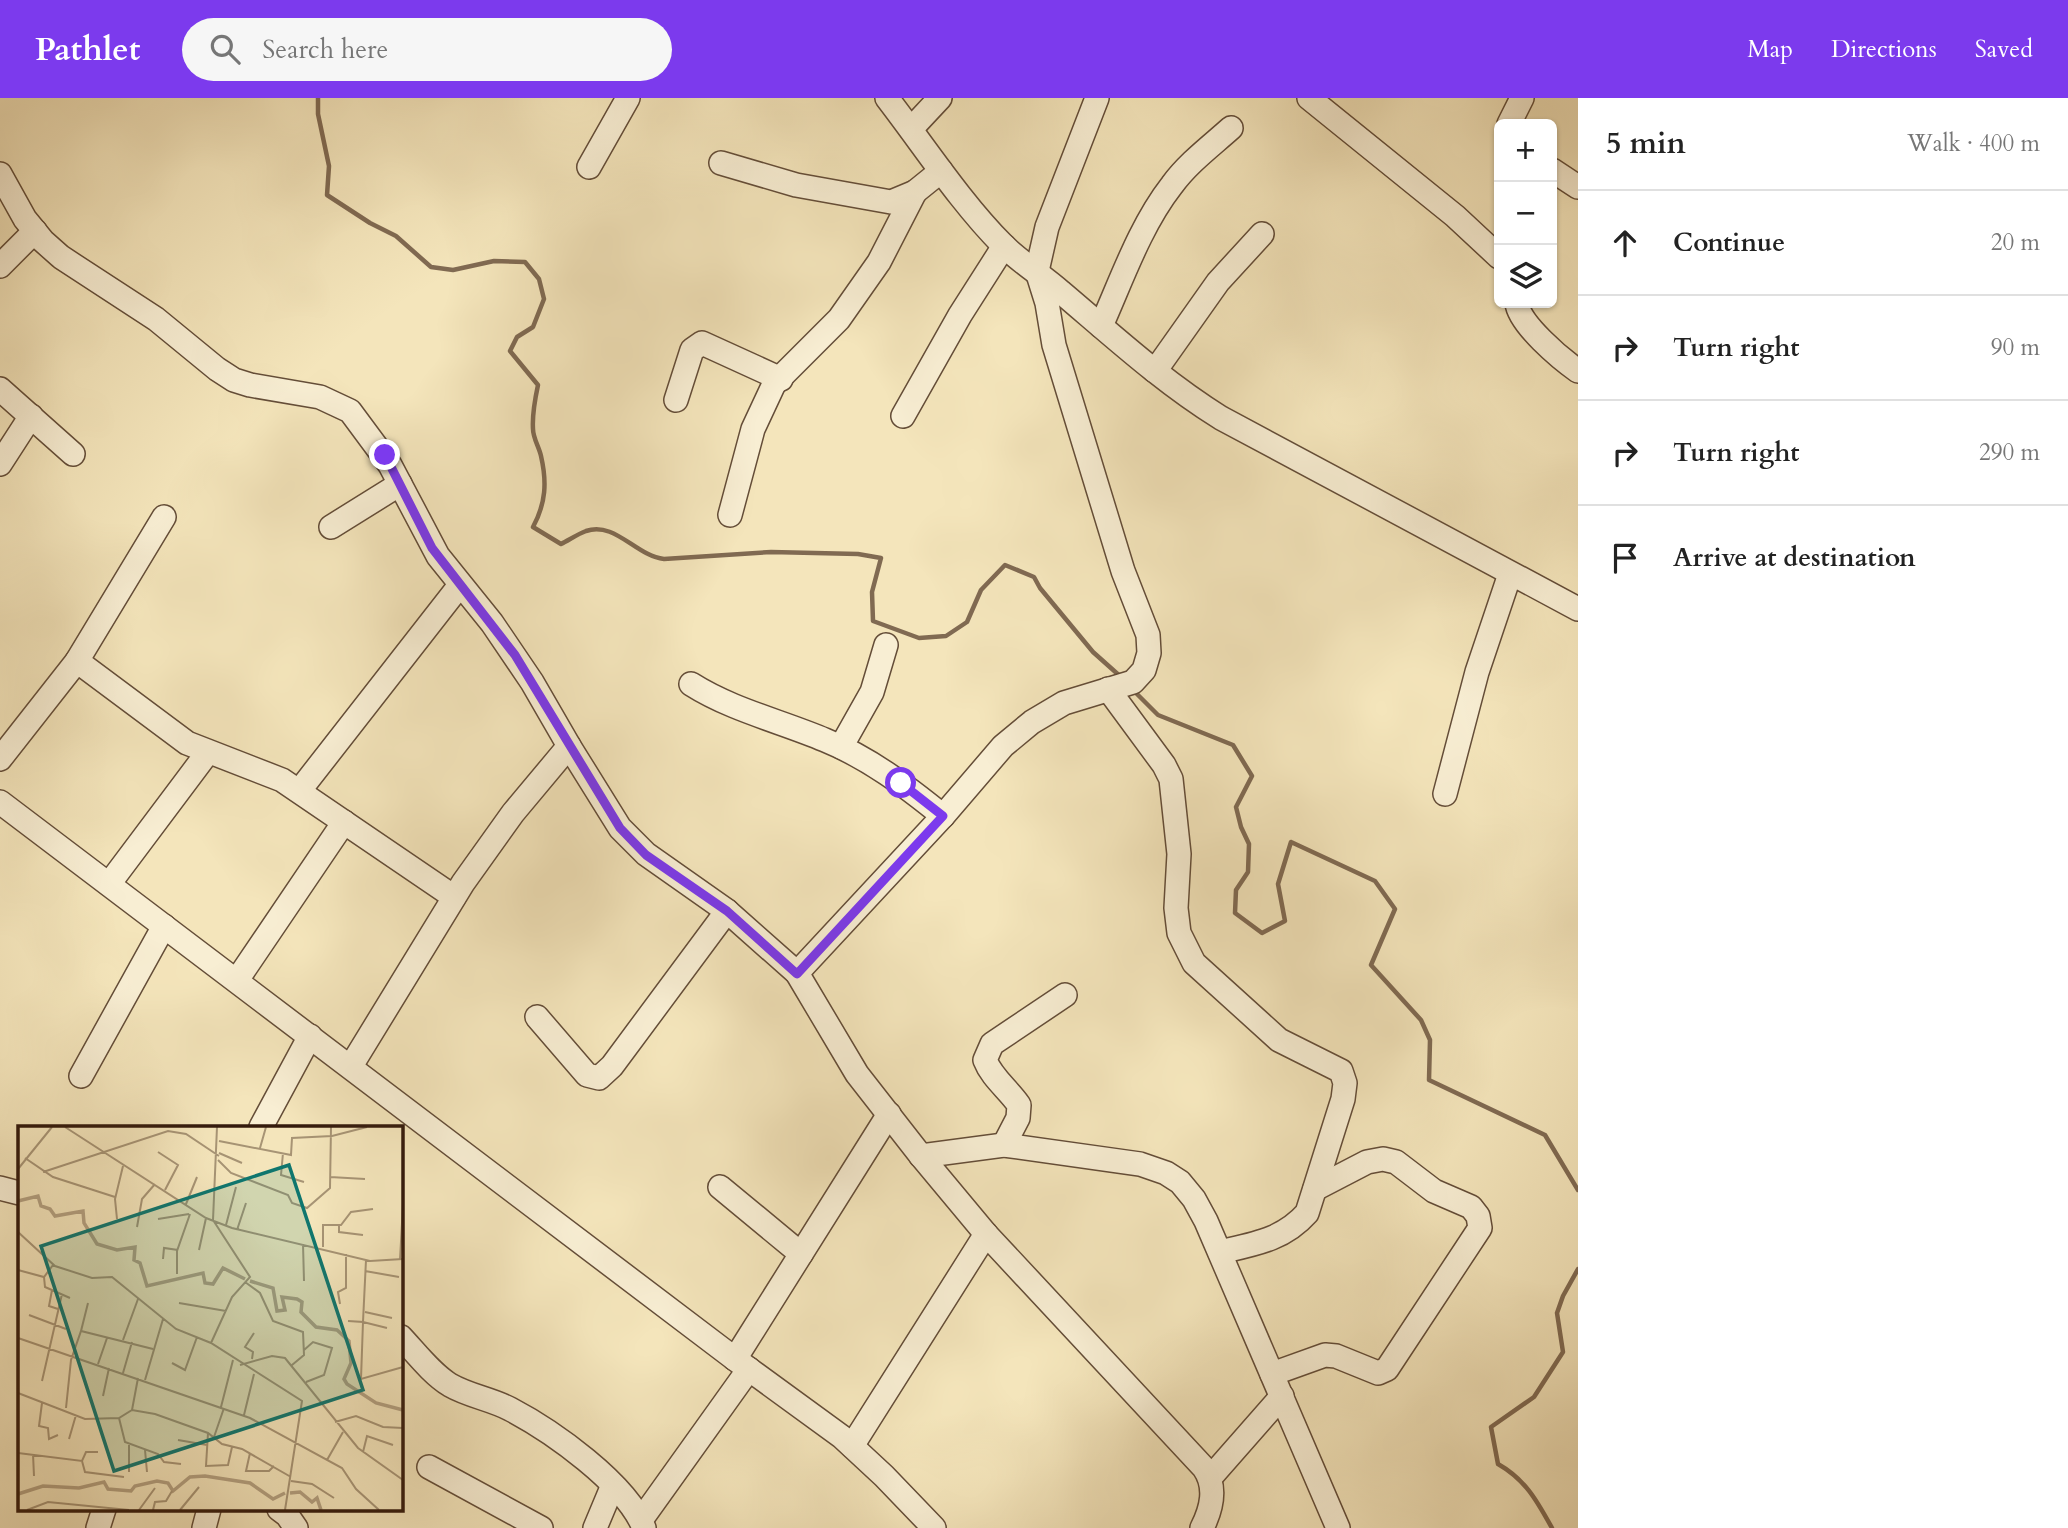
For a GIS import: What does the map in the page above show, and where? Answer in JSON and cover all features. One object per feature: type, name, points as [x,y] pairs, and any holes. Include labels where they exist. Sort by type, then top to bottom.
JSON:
[{"type":"street","points":[[589,167],[628,98]]},
{"type":"street","points":[[887,98],[941,171],[1004,246],[1155,372],[1221,418],[1578,609]]},
{"type":"street","points":[[911,129],[940,98]]},
{"type":"street","points":[[797,974],[943,816],[995,755],[1032,722],[1064,703],[1132,682],[1144,670],[1149,653],[1148,635],[1123,571],[1058,358],[1048,303],[1037,271],[1047,227],[1097,98]]},
{"type":"street","points":[[1309,98],[1455,216],[1494,252]]},
{"type":"street","points":[[1512,119],[1522,98]]},
{"type":"street","points":[[1101,326],[1145,229],[1165,194],[1185,170],[1231,128]]},
{"type":"street","points":[[721,163],[796,185],[891,202],[915,192],[941,171]]},
{"type":"street","points":[[1557,173],[1578,187]]},
{"type":"street","points":[[0,174],[25,219],[61,257],[156,319],[217,369],[234,380],[320,397],[350,411],[385,455],[432,548],[515,655],[620,828],[631,841],[663,867],[727,911],[797,974],[857,1074],[921,1156],[986,1234],[1190,1452],[1210,1478],[1211,1502],[1202,1528]]},
{"type":"street","points":[[730,515],[753,429],[774,384],[833,325],[847,307],[879,262],[915,192]]},
{"type":"street","points":[[0,266],[35,231]]},
{"type":"street","points":[[1155,372],[1218,282],[1262,234]]},
{"type":"street","points":[[903,416],[960,315],[1004,246]]},
{"type":"street","points":[[1518,308],[1525,321],[1556,354],[1578,371]]},
{"type":"street","points":[[676,400],[692,350],[702,343],[780,379]]},
{"type":"street","points":[[0,389],[73,454]]},
{"type":"street","points":[[0,464],[31,416]]},
{"type":"street","points":[[331,527],[400,484]]},
{"type":"street","points":[[0,759],[77,662],[164,517]]},
{"type":"street","points":[[1445,794],[1477,671],[1510,574]]},
{"type":"street","points":[[300,790],[460,585]]},
{"type":"street","points":[[841,747],[872,692],[886,645]]},
{"type":"street","points":[[77,662],[187,743],[282,780],[300,790],[454,897]]},
{"type":"street","points":[[691,684],[728,704],[841,747],[892,777],[943,816]]},
{"type":"street","points":[[1108,689],[1164,765],[1171,779],[1180,854],[1176,908],[1179,933],[1194,962],[1279,1040],[1341,1071],[1345,1083],[1343,1099],[1307,1213],[1295,1227],[1260,1243],[1220,1252]]},
{"type":"street","points":[[351,1066],[454,897],[513,813],[569,746]]},
{"type":"street","points":[[109,884],[208,752]]},
{"type":"street","points":[[0,802],[742,1364],[826,1424],[934,1528]]},
{"type":"street","points":[[237,981],[344,822]]},
{"type":"street","points":[[537,1017],[587,1075],[599,1078],[612,1066],[727,911]]},
{"type":"street","points":[[81,1076],[164,926]]},
{"type":"street","points":[[1004,1144],[1018,1118],[1019,1105],[1008,1089],[990,1074],[985,1060],[988,1052],[992,1044],[1065,995]]},
{"type":"street","points":[[262,1126],[310,1036]]},
{"type":"street","points":[[402,1338],[452,1386],[512,1410],[562,1441],[613,1485],[643,1524],[742,1364],[801,1254],[889,1114]]},
{"type":"street","points":[[921,1156],[1004,1144],[1120,1160],[1152,1167],[1180,1182],[1194,1199],[1220,1252],[1338,1528]]},
{"type":"street","points":[[1272,1374],[1325,1355],[1336,1356],[1378,1373],[1387,1369],[1480,1228],[1478,1216],[1471,1207],[1434,1191],[1396,1162],[1383,1158],[1367,1162],[1315,1189]]},
{"type":"street","points":[[720,1187],[801,1254]]},
{"type":"street","points":[[852,1447],[986,1234]]},
{"type":"street","points":[[1210,1478],[1282,1396]]},
{"type":"street","points":[[429,1467],[541,1528]]},
{"type":"street","points":[[595,1528],[613,1485]]},
{"type":"street","points":[[98,1528],[104,1510]]},
{"type":"street","points":[[204,1528],[209,1510]]},
{"type":"street","points":[[280,1510],[288,1515],[296,1528]]},
{"type":"waterway","points":[[318,98],[318,114],[329,166],[327,195],[370,223],[396,236],[431,267],[453,270],[494,261],[525,262],[539,279],[544,299],[533,327],[517,337],[510,351],[538,385],[533,429],[545,484],[541,509],[533,527],[561,544],[586,531],[606,531],[654,557],[664,559],[771,552],[858,554],[881,558],[872,592],[873,621],[919,638],[946,636],[967,622],[981,590],[1005,565],[1034,577],[1093,652],[1121,677]]},
{"type":"waterway","points":[[1132,689],[1158,715],[1233,745],[1252,776],[1236,807],[1249,844],[1248,872],[1236,890],[1235,913],[1262,933],[1285,921],[1278,884],[1291,842],[1375,881],[1395,909],[1371,965],[1421,1020],[1430,1040],[1429,1080],[1545,1135],[1578,1190]]},
{"type":"waterway","points":[[1552,1528],[1523,1484],[1498,1464],[1491,1427],[1534,1397],[1563,1352],[1557,1313],[1578,1269]]},
{"type":"route","points":[[385,455],[432,548],[515,655],[620,828],[646,855],[727,911],[797,974],[943,816],[901,783]]}]
